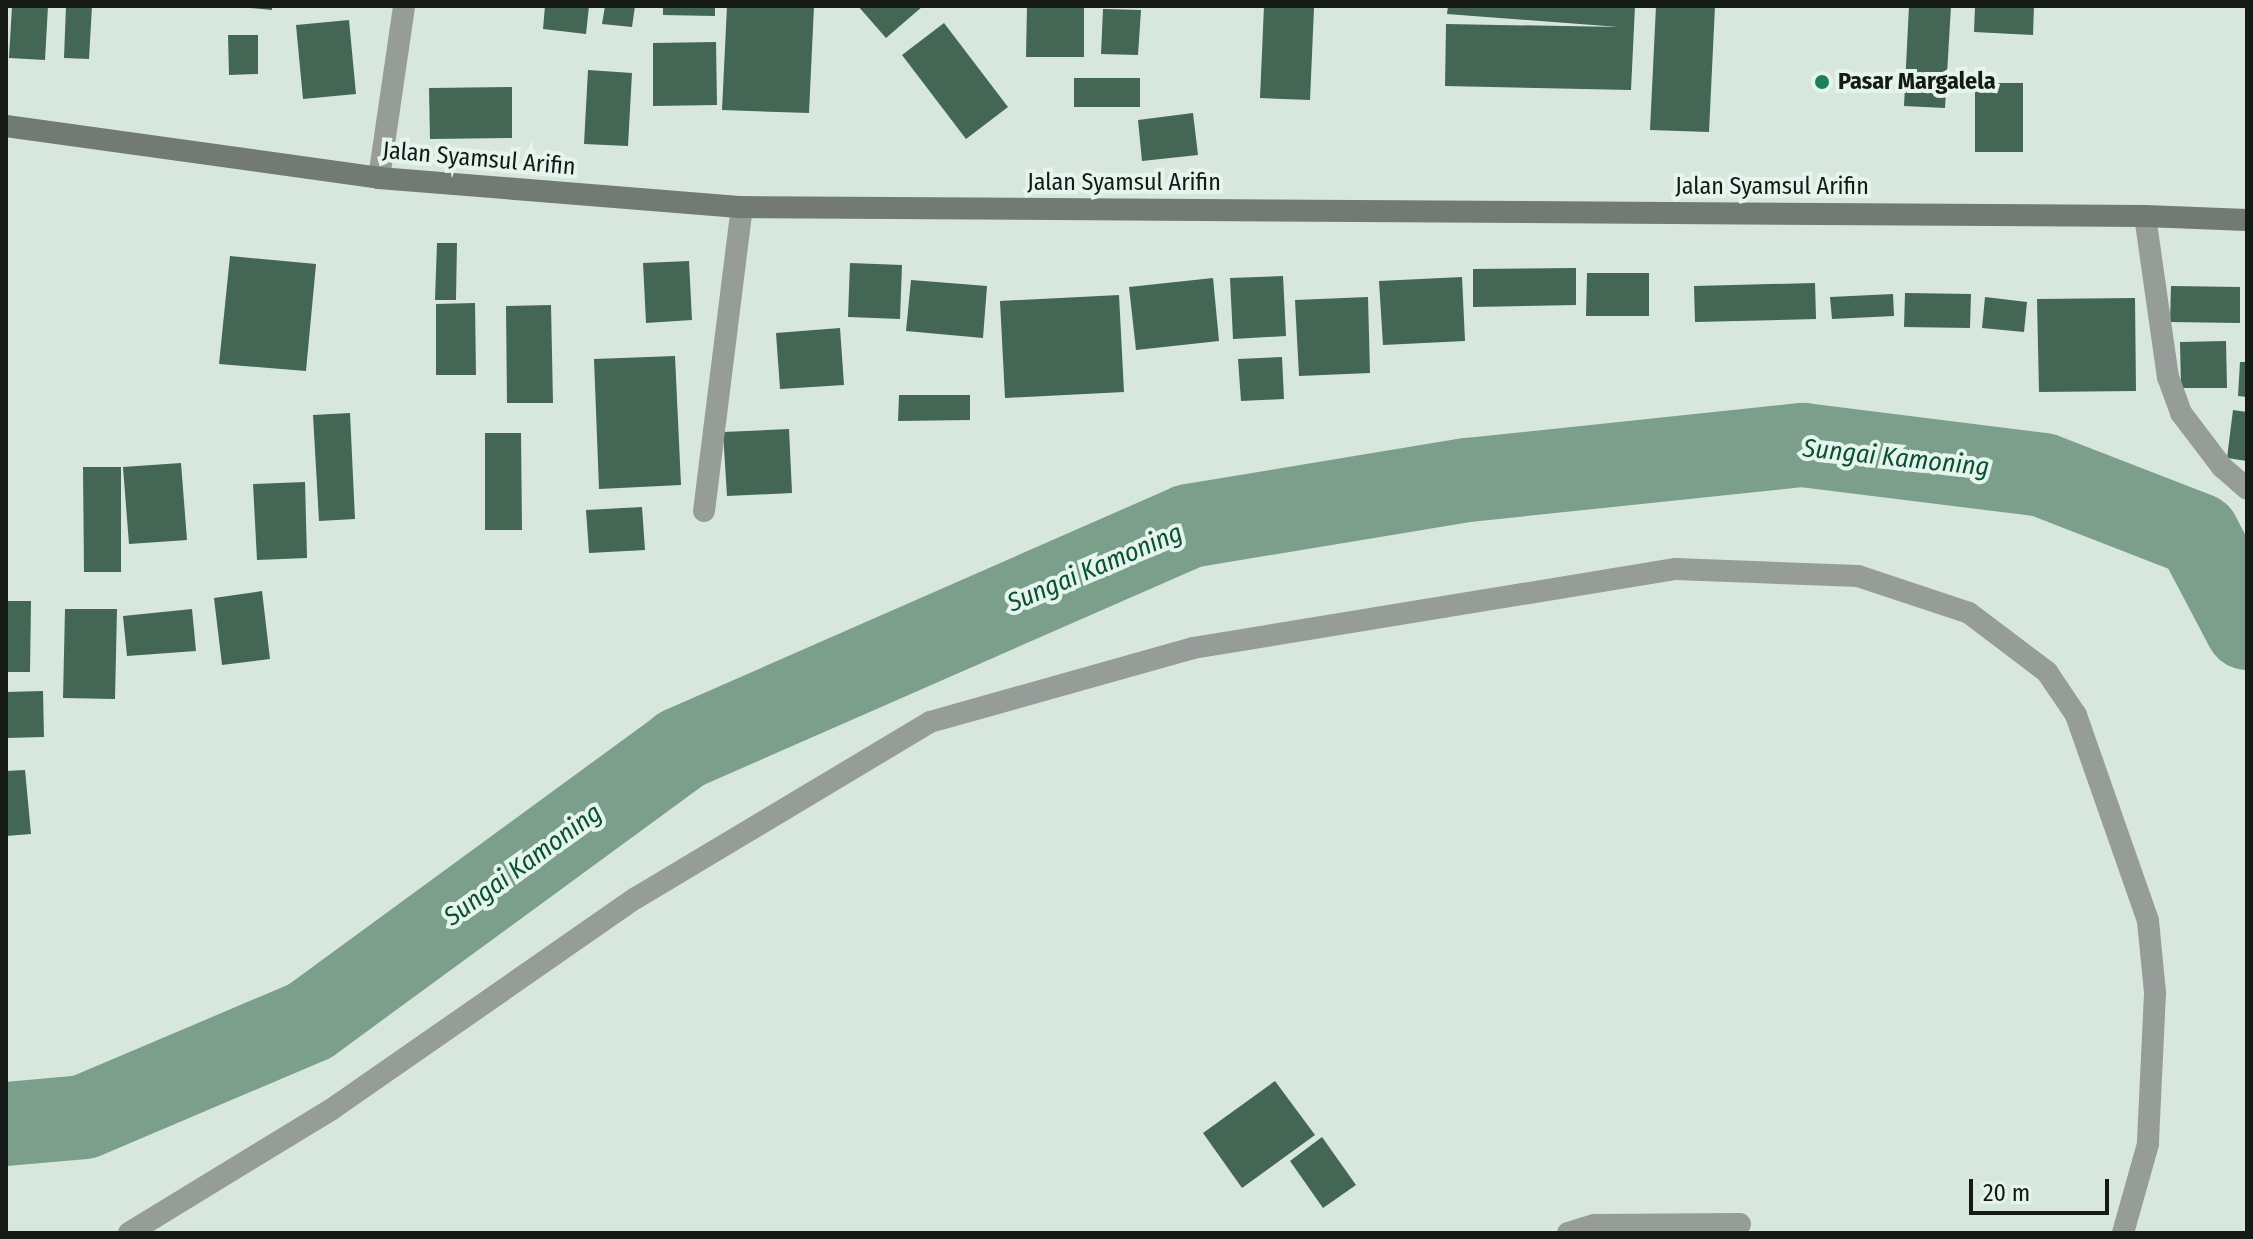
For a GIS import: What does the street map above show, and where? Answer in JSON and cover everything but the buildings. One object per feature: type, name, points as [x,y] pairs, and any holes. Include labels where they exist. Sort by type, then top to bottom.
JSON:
[{"type":"main road","name":"Jalan Syamsul Arifin","points":[[6,126],[379,178],[742,207],[2145,216],[2247,220]]},
{"type":"street","points":[[379,178],[404,6]]},
{"type":"street","points":[[704,511],[742,207]]},
{"type":"street","points":[[2145,216],[2168,377],[2181,413],[2222,467],[2247,489]]},
{"type":"street","points":[[129,1233],[332,1109],[636,898],[930,722],[1193,648],[1676,569],[1858,576],[1969,613],[2047,672],[2055,683],[2076,715],[2148,921],[2155,993],[2148,1144],[2123,1233]]},
{"type":"street","points":[[1568,1233],[1595,1225],[1740,1224]]},
{"type":"waterway","name":"Sungai Kamoning","points":[[6,1124],[84,1117],[310,1021],[681,749],[1189,526],[1468,480],[1803,445],[2043,475],[2198,535],[2247,628]]},
{"type":"place","name":"Pasar Margalela","points":[[1822,82]]}]
